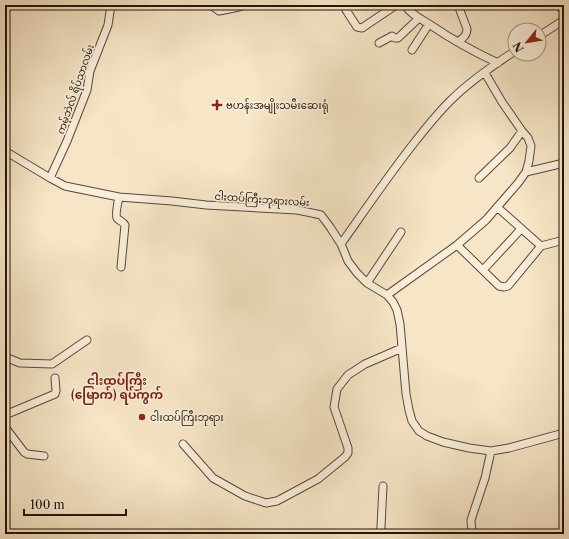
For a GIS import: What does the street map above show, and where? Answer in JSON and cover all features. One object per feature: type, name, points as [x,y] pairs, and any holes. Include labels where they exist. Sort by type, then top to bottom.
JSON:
[{"type":"street","name":"ကမ့်ဘဲလ် ရိပ်သာလမ်း","points":[[50,178],[67,141],[87,90],[90,71],[108,25],[111,5]]},
{"type":"street","points":[[211,5],[219,11],[240,7],[243,5]]},
{"type":"street","points":[[350,5],[346,10],[357,27],[362,28],[396,5]]},
{"type":"street","points":[[405,5],[419,18],[479,54],[498,63]]},
{"type":"street","points":[[458,5],[467,32],[458,42]]},
{"type":"street","points":[[558,5],[564,11]]},
{"type":"street","points":[[379,43],[392,36],[398,38],[419,18]]},
{"type":"street","points":[[547,31],[564,20]]},
{"type":"street","points":[[412,50],[429,24]]},
{"type":"street","points":[[341,244],[392,171],[424,130],[449,102],[470,83],[507,57]]},
{"type":"street","points":[[386,295],[457,245],[486,220],[526,172],[531,146],[528,138],[502,102],[485,73]]},
{"type":"street","points":[[479,178],[510,148],[522,131]]},
{"type":"street","name":"ငါးထပ်ကြီးဘုရားလမ်း","points":[[6,154],[65,186],[119,197],[206,205],[297,210],[312,212],[321,216],[326,220],[341,244],[348,261],[357,273],[367,283],[386,295],[393,302],[397,310],[400,324],[406,394],[412,421],[418,431],[443,442],[491,451],[510,448],[564,433]]},
{"type":"street","points":[[526,172],[564,163]]},
{"type":"street","points":[[119,197],[116,216],[124,222],[125,225],[121,267]]},
{"type":"street","points":[[497,207],[541,246]]},
{"type":"street","points":[[483,270],[521,229]]},
{"type":"street","points":[[367,283],[401,232]]},
{"type":"street","points":[[457,245],[499,286],[504,288],[508,286],[541,246],[564,240]]},
{"type":"street","points":[[5,356],[20,363],[52,364],[87,340]]},
{"type":"street","points":[[183,444],[213,478],[245,496],[266,503],[277,501],[318,479],[345,457],[348,453],[348,448],[334,407],[337,389],[348,375],[365,364],[402,348]]},
{"type":"street","points":[[5,415],[55,394],[55,378]]},
{"type":"street","points":[[5,427],[24,452],[27,454],[44,456]]},
{"type":"street","points":[[472,534],[471,520],[485,478],[491,451]]},
{"type":"street","points":[[380,534],[384,486]]},
{"type":"place","name":"ဗဟန်းအမျိုးသမီးဆေးရုံ","points":[[217,105]]},
{"type":"place","name":"ငါးထပ်ကြီးဘုရား","points":[[142,417]]},
{"type":"district","name":"ငါးထပ်ကြီး (မြောက်) ရပ်ကွက်","points":[[117,388]]}]
